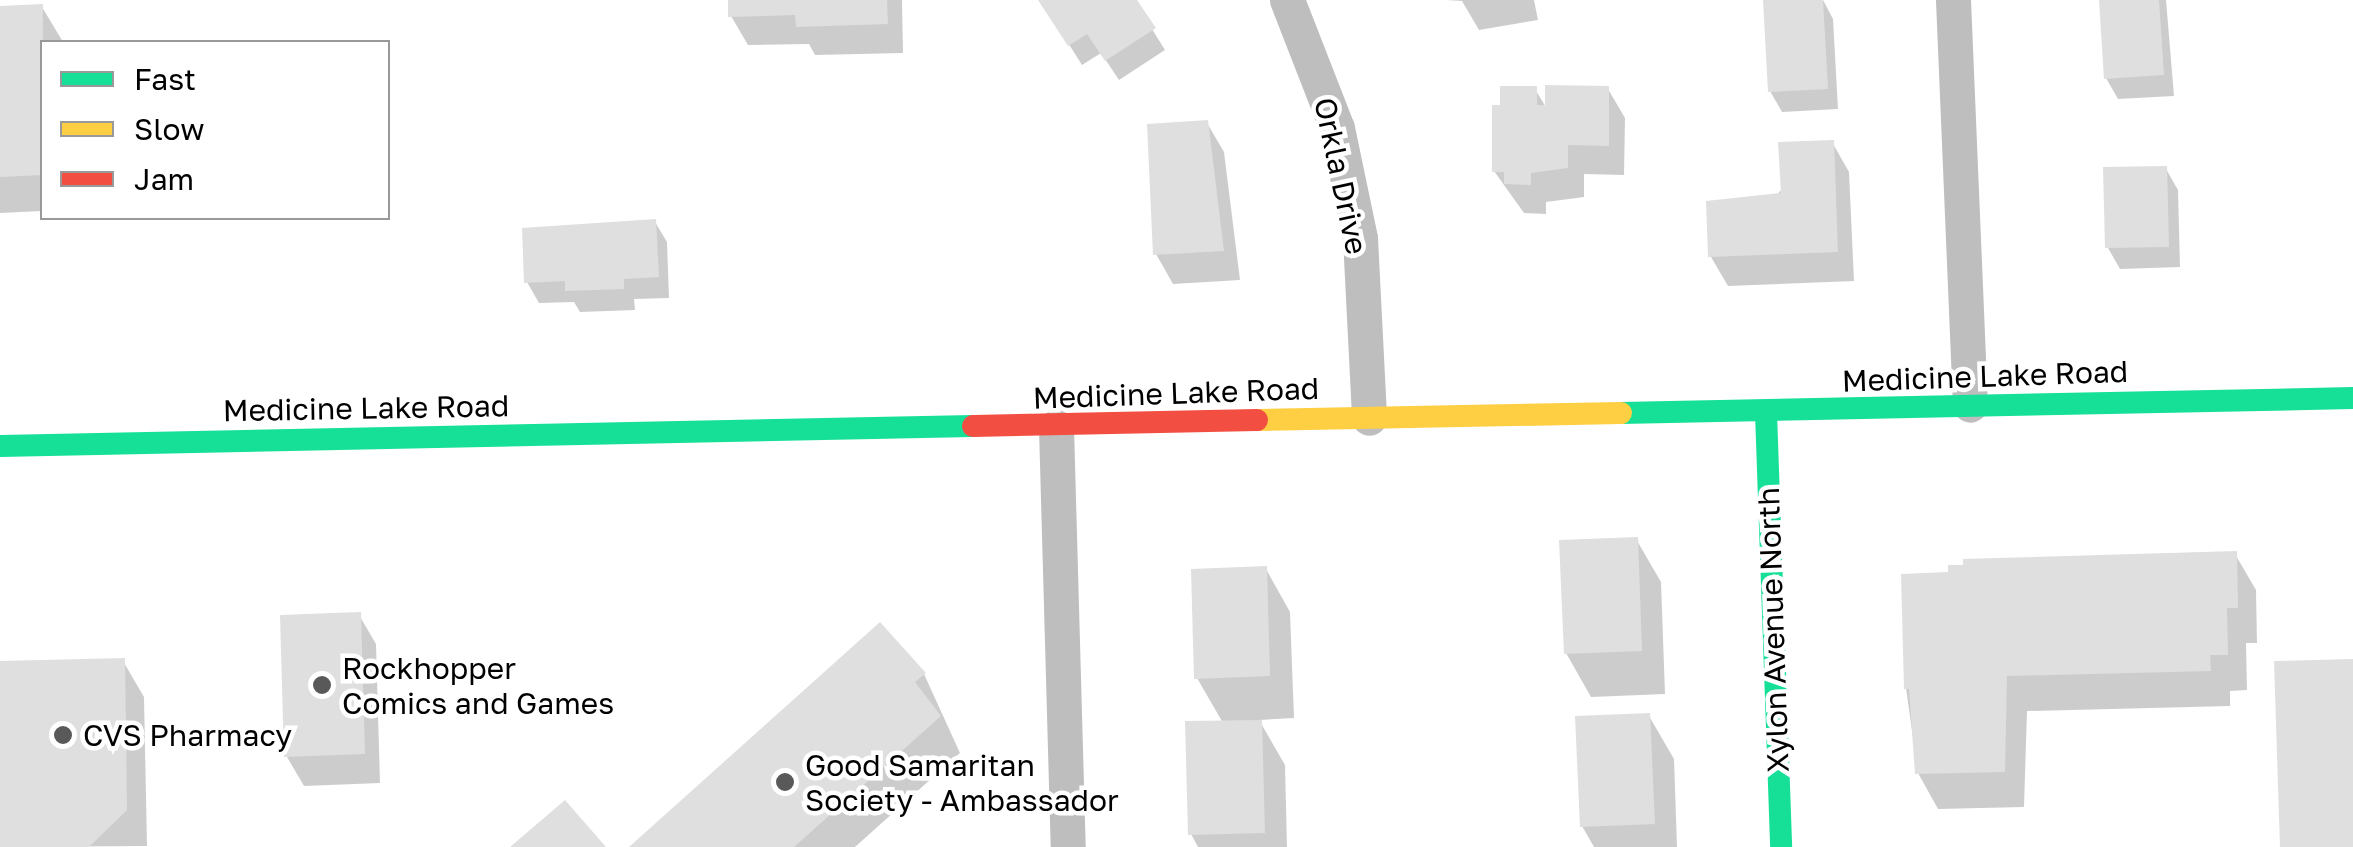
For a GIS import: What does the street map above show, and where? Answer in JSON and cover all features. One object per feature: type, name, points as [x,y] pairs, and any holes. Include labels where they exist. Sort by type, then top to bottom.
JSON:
[{"type":"street","name":"Orkla Drive","points":[[1287,0],[1337,128],[1360,238],[1369,418]]},
{"type":"street","points":[[1952,0],[1970,405]]},
{"type":"street","name":"Medicine Lake Road","points":[[0,446],[1766,413],[2353,398]]},
{"type":"street","name":"Xylon Avenue North","points":[[1766,413],[1780,847]]},
{"type":"street","points":[[1056,426],[1068,847]]},
{"type":"building","points":[[728,0],[887,0],[888,24],[796,27],[795,15],[728,17]]},
{"type":"building","points":[[1038,0],[1137,0],[1156,28],[1105,61],[1087,34],[1068,46]]},
{"type":"building","points":[[1763,0],[1823,0],[1828,89],[1768,92]]},
{"type":"building","points":[[2099,0],[2159,0],[2164,75],[2104,79]]},
{"type":"building","points":[[43,4],[40,175],[0,177],[0,6]]},
{"type":"building","points":[[1545,85],[1609,86],[1609,146],[1568,145],[1568,168],[1531,173],[1531,185],[1504,184],[1504,172],[1492,172],[1492,105],[1500,105],[1500,86],[1537,86],[1537,105],[1545,105]]},
{"type":"building","points":[[1208,120],[1224,251],[1153,255],[1147,124]]},
{"type":"building","points":[[1834,140],[1838,252],[1708,257],[1706,201],[1781,193],[1778,142]]},
{"type":"building","points":[[2167,166],[2169,247],[2105,248],[2103,167]]},
{"type":"building","points":[[656,219],[659,277],[624,279],[624,289],[565,291],[565,281],[524,283],[522,228]]},
{"type":"building","points":[[1638,537],[1642,651],[1564,654],[1559,540]]},
{"type":"building","points":[[2237,551],[2238,608],[2227,608],[2228,655],[2210,655],[2211,671],[2007,676],[2005,772],[1915,774],[1909,689],[1904,689],[1901,574],[1948,572],[1948,565],[1963,565],[1963,559]]},
{"type":"building","points":[[1267,566],[1270,676],[1194,679],[1191,569]]},
{"type":"building","name":"Rockhopper Comics and Games","points":[[361,612],[365,754],[284,757],[280,615]]},
{"type":"building","name":"Good Samaritan Society - Ambassador","points":[[880,622],[926,673],[915,682],[941,716],[794,847],[629,847]]},
{"type":"building","name":"CVS Pharmacy","points":[[125,658],[127,810],[89,847],[0,847],[0,661]]},
{"type":"building","points":[[2353,659],[2353,847],[2280,847],[2274,661]]},
{"type":"building","points":[[1650,713],[1655,824],[1580,827],[1575,716]]},
{"type":"building","points":[[1262,720],[1265,833],[1188,835],[1185,721]]},
{"type":"building","points":[[565,800],[606,847],[510,847]]},
{"type":"traffic: fast","points":[[1621,413],[2353,398]]},
{"type":"traffic: fast","points":[[1766,413],[1781,847]]},
{"type":"traffic: fast","points":[[0,446],[973,426]]},
{"type":"traffic: slow","points":[[1257,420],[1621,413]]},
{"type":"traffic: jam","points":[[973,426],[1257,420]]},
{"type":"place","name":"Rockhopper Comics and Games","points":[[322,685]]},
{"type":"place","name":"CVS Pharmacy","points":[[63,735]]},
{"type":"place","name":"Good Samaritan Society - Ambassador","points":[[785,782]]}]
